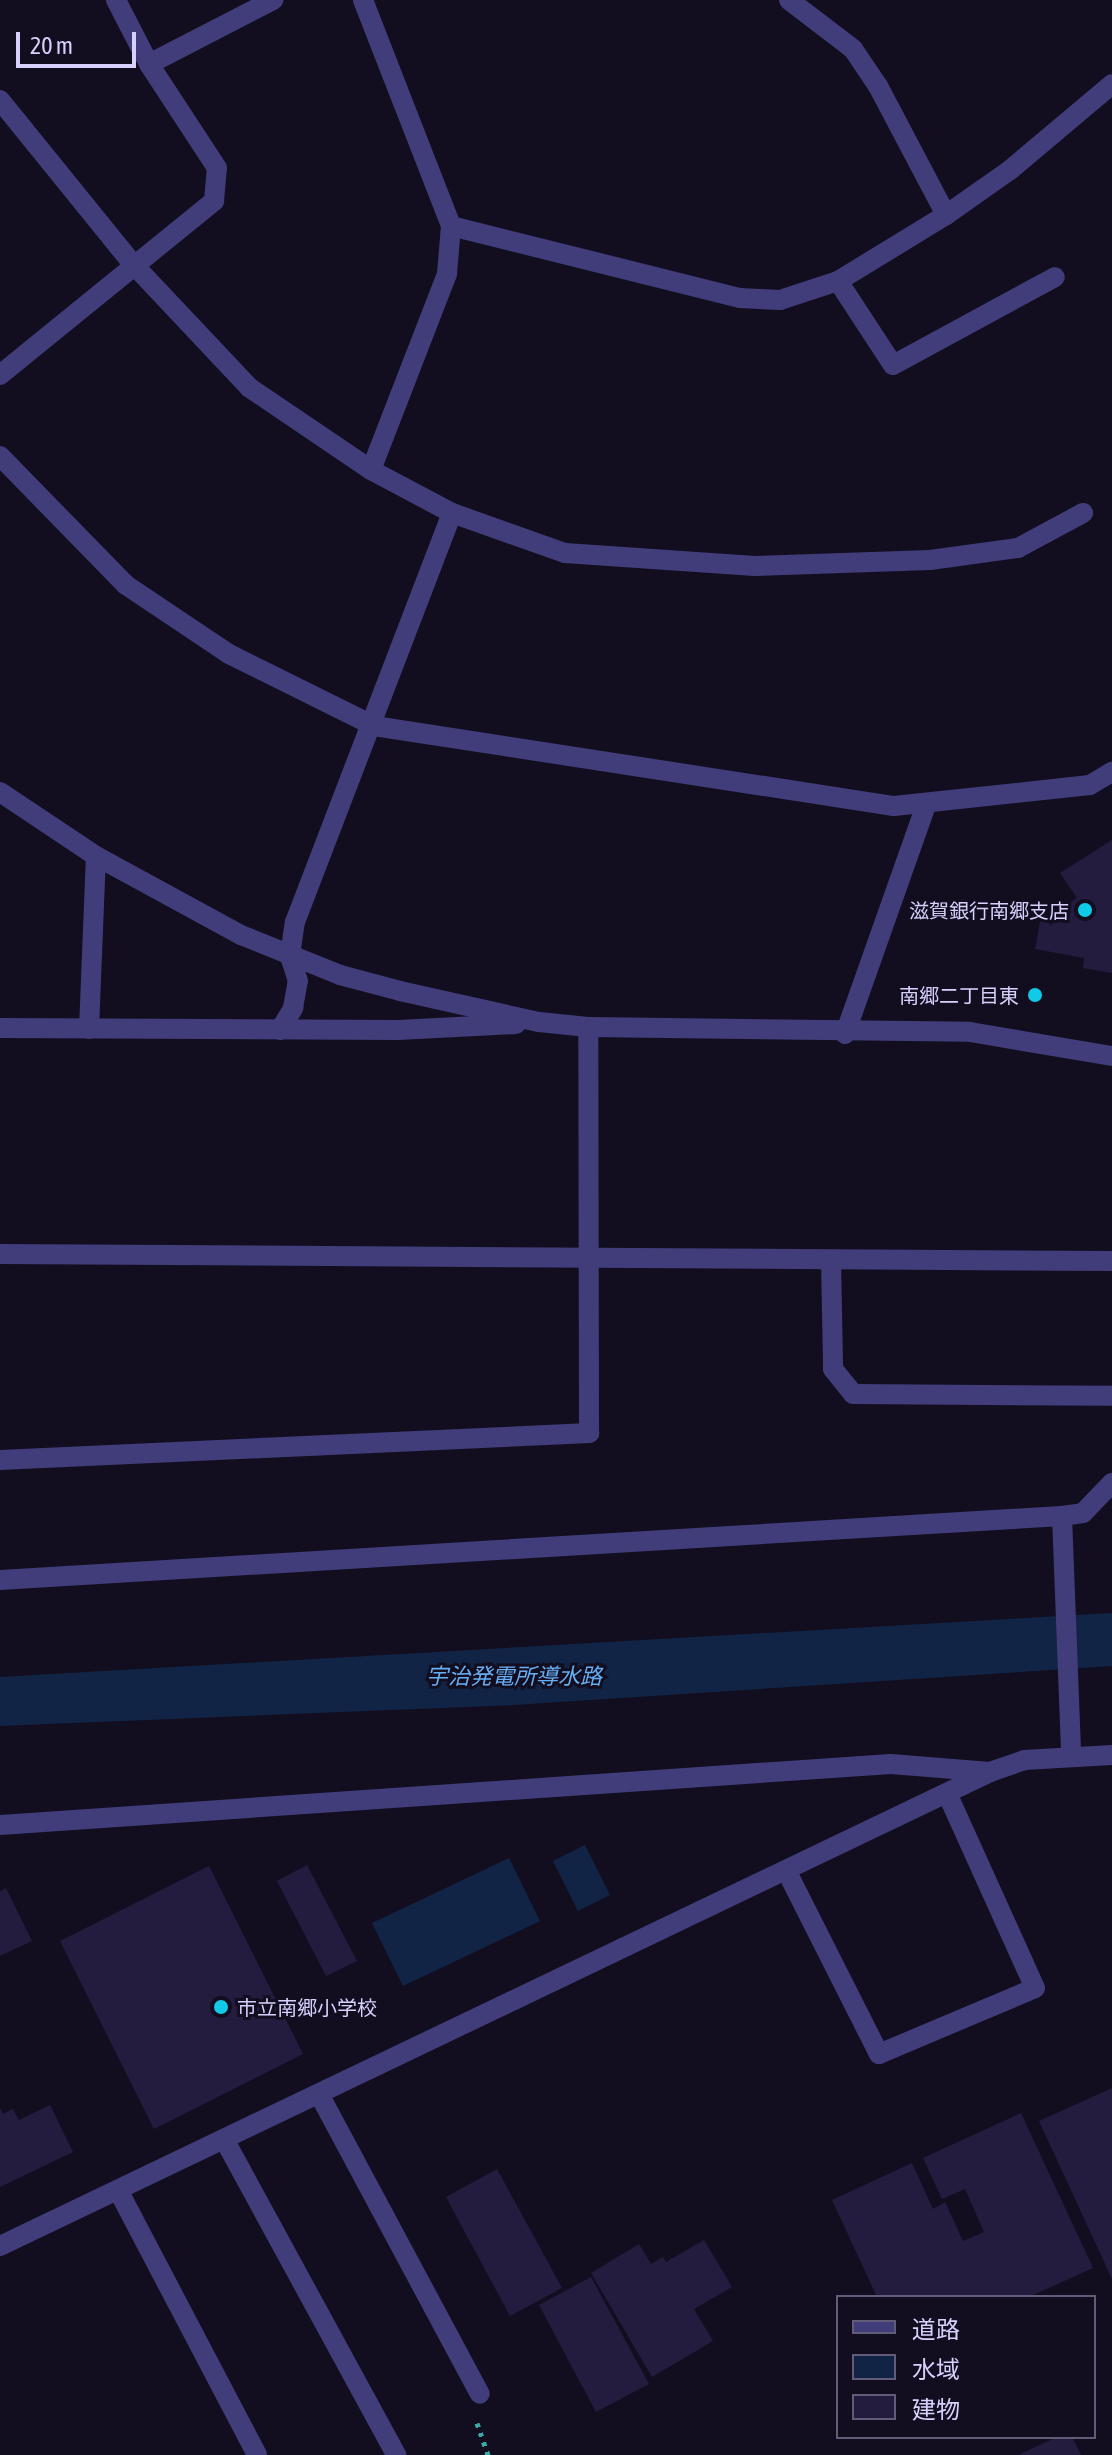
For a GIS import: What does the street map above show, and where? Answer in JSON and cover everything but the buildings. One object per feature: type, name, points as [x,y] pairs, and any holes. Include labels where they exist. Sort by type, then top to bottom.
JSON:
[{"type":"street","points":[[0,375],[132,263],[214,201],[217,168],[149,64],[116,0]]},
{"type":"street","points":[[149,64],[273,0]]},
{"type":"street","points":[[363,0],[451,226],[447,274],[371,470]]},
{"type":"street","points":[[789,0],[853,49],[878,86],[946,215]]},
{"type":"street","points":[[451,226],[740,298],[780,300],[838,281],[946,215],[1010,170],[1112,84]]},
{"type":"street","points":[[0,100],[132,263],[250,388],[371,470],[452,513],[565,553],[755,566],[930,560],[1018,548],[1083,513]]},
{"type":"street","points":[[838,281],[893,365],[1055,277]]},
{"type":"street","points":[[0,456],[126,585],[229,654],[374,726],[894,806],[926,805],[1090,785],[1112,772]]},
{"type":"street","points":[[280,1030],[293,1008],[298,981],[290,956],[295,922],[374,726],[452,513]]},
{"type":"street","points":[[0,792],[96,856],[184,906],[290,956],[370,983],[539,1022],[588,1027],[845,1034],[970,1032],[1112,1056]]},
{"type":"street","points":[[845,1034],[926,805]]},
{"type":"street","points":[[89,1029],[96,856]]},
{"type":"street","points":[[0,1028],[280,1030],[539,1022]]},
{"type":"street","points":[[0,1460],[589,1433],[585,1259],[588,1027]]},
{"type":"street","points":[[0,1254],[1112,1261]]},
{"type":"street","points":[[831,1260],[833,1369],[853,1394],[1112,1396]]},
{"type":"street","points":[[0,1580],[1062,1516],[1083,1513],[1112,1483]]},
{"type":"street","points":[[1062,1516],[1071,1754]]},
{"type":"street","points":[[0,2246],[948,1795],[990,1772],[1024,1760],[1071,1754],[1112,1755]]},
{"type":"street","points":[[0,1825],[891,1764],[990,1772]]},
{"type":"street","points":[[787,1872],[879,2054],[1035,1988],[948,1795]]},
{"type":"street","points":[[319,2094],[480,2394]]},
{"type":"street","points":[[224,2139],[396,2455]]},
{"type":"street","points":[[118,2190],[257,2455]]},
{"type":"water","name":"宇治発電所導水路","points":[[1112,1613],[1112,1666],[514,1705],[0,1726],[0,1677]]},
{"type":"water","points":[[585,1845],[610,1895],[578,1911],[553,1861]]},
{"type":"water","points":[[509,1858],[540,1921],[403,1986],[372,1923]]},
{"type":"place","name":"滋賀銀行南郷支店","points":[[1085,910]]},
{"type":"place","name":"南郷二丁目東","points":[[1035,995]]},
{"type":"place","name":"市立南郷小学校","points":[[221,2007]]}]
